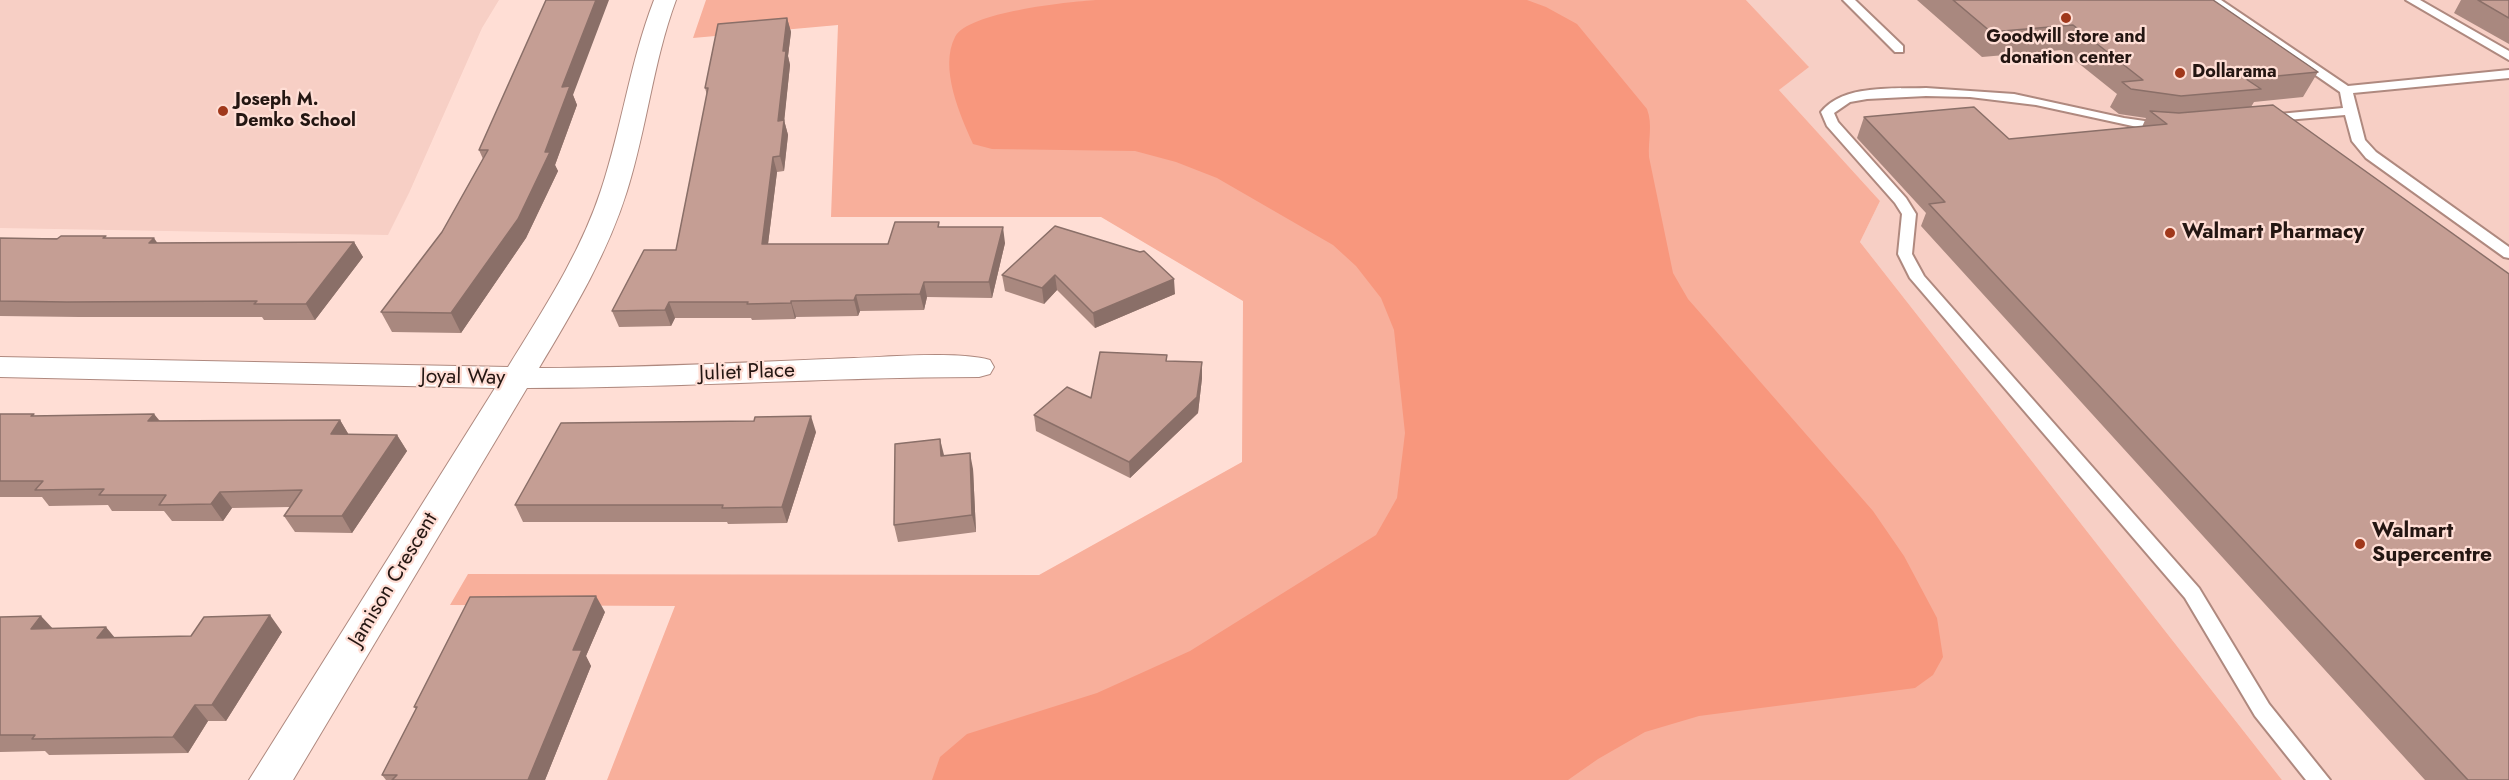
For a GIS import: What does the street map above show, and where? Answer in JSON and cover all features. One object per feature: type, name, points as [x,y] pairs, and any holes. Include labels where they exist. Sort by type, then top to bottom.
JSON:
[{"type":"street","name":"Joyal Way","points":[[0,367],[516,378],[576,281],[606,216],[620,173],[651,37],[665,0]]},
{"type":"street","name":"Juliet Place","points":[[516,378],[664,376],[907,366],[979,367]]},
{"type":"street","name":"Jamison Crescent","points":[[270,780],[516,378]]},
{"type":"lane","points":[[1849,0],[1899,49]]},
{"type":"lane","points":[[2212,0],[2346,90],[2509,74]]},
{"type":"lane","points":[[2412,0],[2509,56]]},
{"type":"lane","points":[[2346,90],[2360,141],[2371,156],[2509,254]]},
{"type":"lane","points":[[2178,128],[2136,125],[2059,106],[1958,91],[1916,91],[1855,97],[1835,103],[1827,112],[1832,123],[1909,214],[1905,254],[1914,272],[2192,593],[2262,710],[2319,780]]},
{"type":"lane","points":[[2258,120],[2350,111]]},
{"type":"shaded area","name":"Joseph M. Demko School","points":[[0,0],[499,0],[482,28],[388,235],[0,228]]},
{"type":"shaded area","points":[[706,0],[1746,0],[1809,67],[1779,90],[1880,201],[1860,242],[2282,780],[607,780],[675,606],[450,605],[468,574],[1039,575],[1242,462],[1243,301],[1101,217],[831,217],[838,25],[693,38]]},
{"type":"shaded area","points":[[1096,0],[1527,0],[1546,7],[1577,24],[1647,109],[1650,127],[1649,157],[1673,273],[1688,299],[1873,511],[1904,556],[1937,618],[1943,657],[1933,675],[1915,688],[1699,716],[1645,732],[1598,759],[1568,780],[932,780],[940,757],[967,734],[1097,693],[1190,651],[1376,535],[1397,498],[1405,433],[1394,330],[1381,298],[1356,266],[1333,245],[1217,178],[1176,162],[1135,151],[992,149],[973,144],[957,106],[950,77],[949,63],[955,37],[964,28],[998,15],[1042,6]]},
{"type":"shaded area","points":[[1746,0],[2509,0],[2509,780],[2282,780],[1860,242],[1880,201],[1779,90],[1808,66]]},
{"type":"building","points":[[546,0],[596,0],[562,87],[570,86],[545,152],[550,152],[518,219],[451,313],[381,312],[442,232],[488,150],[479,150]]},
{"type":"building","points":[[1953,0],[2213,0],[2318,72],[2246,79],[2261,89],[2181,96],[2131,89],[2122,82],[2143,80],[2073,25],[1991,32]]},
{"type":"building","points":[[2478,0],[2509,0],[2509,18]]},
{"type":"building","points":[[787,18],[783,51],[786,51],[778,121],[784,120],[780,156],[773,157],[762,244],[888,244],[895,222],[939,222],[938,227],[1003,227],[989,282],[924,282],[920,294],[856,295],[854,300],[747,304],[748,302],[669,302],[665,310],[612,311],[644,250],[676,250],[708,88],[705,88],[718,24]]},
{"type":"building","name":"Walmart Supercentre","points":[[2273,105],[2509,274],[2509,780],[2468,780],[1929,204],[1945,202],[1864,117],[1974,107],[2009,139],[2167,124],[2150,111],[2179,113]]},
{"type":"building","points":[[1055,226],[1140,252],[1144,251],[1174,279],[1093,313],[1055,275],[1042,288],[1002,275]]},
{"type":"building","points":[[61,236],[154,238],[149,243],[354,242],[306,304],[254,304],[257,301],[0,301],[0,238],[57,239]]},
{"type":"building","points":[[1100,352],[1167,355],[1166,361],[1202,362],[1197,397],[1129,462],[1034,415],[1067,387],[1091,398]]},
{"type":"building","points":[[0,414],[34,414],[31,416],[154,414],[148,421],[340,420],[331,434],[397,435],[342,516],[284,516],[302,490],[220,492],[211,504],[159,505],[166,495],[99,495],[104,489],[35,490],[43,481],[0,481]]},
{"type":"building","points":[[811,416],[782,507],[515,505],[561,423],[754,421],[755,417]]},
{"type":"building","points":[[940,439],[941,456],[970,453],[972,515],[894,525],[895,444]]},
{"type":"building","points":[[596,596],[573,650],[582,650],[528,780],[392,780],[397,775],[382,775],[470,597]]},
{"type":"building","points":[[270,615],[212,705],[195,705],[173,737],[32,739],[35,735],[0,735],[0,617],[41,616],[31,629],[106,627],[97,638],[191,636],[204,617]]},
{"type":"place","name":"Goodwill store and donation center","points":[[2066,18]]},
{"type":"place","name":"Dollarama","points":[[2180,73]]},
{"type":"place","name":"Joseph M. Demko School","points":[[223,111]]},
{"type":"place","name":"Walmart Pharmacy","points":[[2170,233]]},
{"type":"place","name":"Walmart Supercentre","points":[[2360,544]]}]
